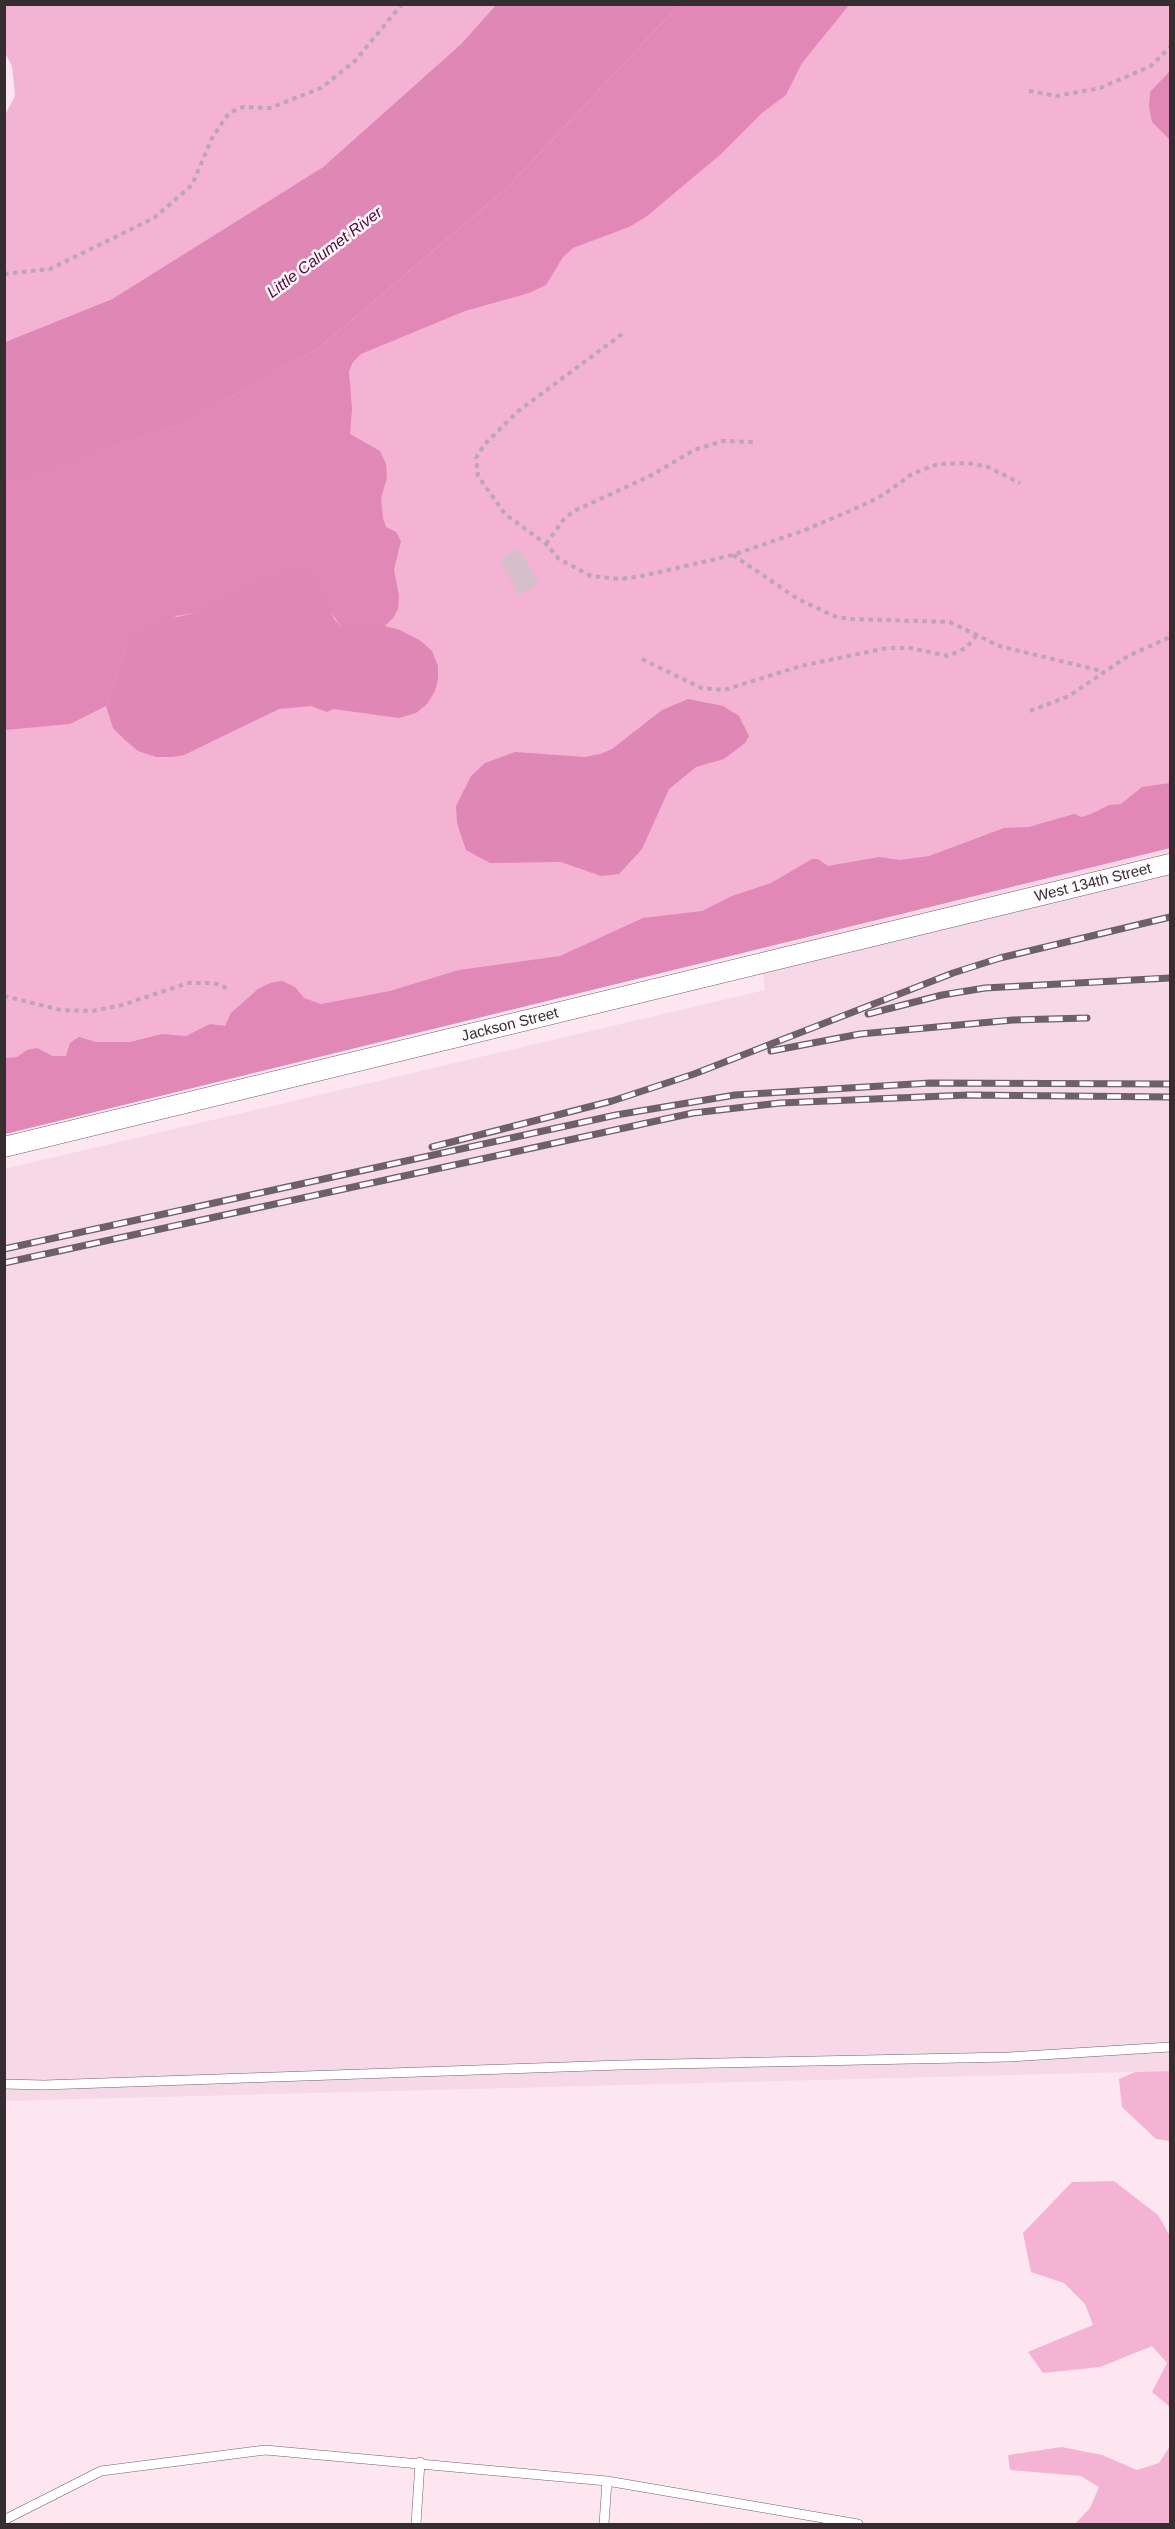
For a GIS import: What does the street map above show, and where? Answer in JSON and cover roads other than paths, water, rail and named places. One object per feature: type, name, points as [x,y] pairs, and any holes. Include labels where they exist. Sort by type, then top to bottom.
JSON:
[{"type":"street","name":"West 134th Street","points":[[1016,903],[1170,864]]},
{"type":"street","name":"Jackson Street","points":[[4,1147],[1016,903]]},
{"type":"lane","points":[[4,2084],[44,2085],[621,2065],[1009,2057],[1170,2047]]},
{"type":"lane","points":[[4,2520],[101,2471],[265,2450],[420,2462],[607,2481],[858,2524]]},
{"type":"lane","points":[[416,2524],[420,2462]]},
{"type":"lane","points":[[604,2524],[607,2481]]},
{"type":"water","name":"Little Calumet River","points":[[496,5],[679,5],[507,188],[319,348],[181,425],[5,484],[5,342],[112,299],[323,167],[461,44]]},
{"type":"water","points":[[291,569],[304,570],[312,578],[323,592],[334,619],[341,626],[385,626],[400,630],[421,641],[432,651],[438,666],[438,679],[435,691],[427,704],[416,713],[399,718],[333,709],[327,712],[311,706],[279,709],[184,755],[173,757],[156,757],[138,751],[113,728],[106,706],[128,641],[141,631],[162,621],[197,612],[275,573]]},
{"type":"water","points":[[688,699],[723,706],[739,716],[749,736],[745,743],[724,759],[696,767],[669,789],[642,849],[619,874],[601,876],[561,862],[490,863],[466,850],[457,823],[456,806],[471,776],[485,763],[515,752],[585,757],[600,754],[612,749],[662,710]]},
{"type":"railway","points":[[432,1147],[612,1101],[694,1074],[953,973],[1000,958],[1170,917]]},
{"type":"railway","points":[[868,1014],[942,995],[985,988],[1170,978]]},
{"type":"railway","points":[[771,1051],[860,1034],[1013,1020],[1087,1018]]},
{"type":"railway","points":[[4,1249],[616,1115],[735,1095],[930,1083],[1170,1084]]},
{"type":"railway","points":[[4,1263],[693,1113],[780,1103],[968,1095],[1170,1097]]}]
